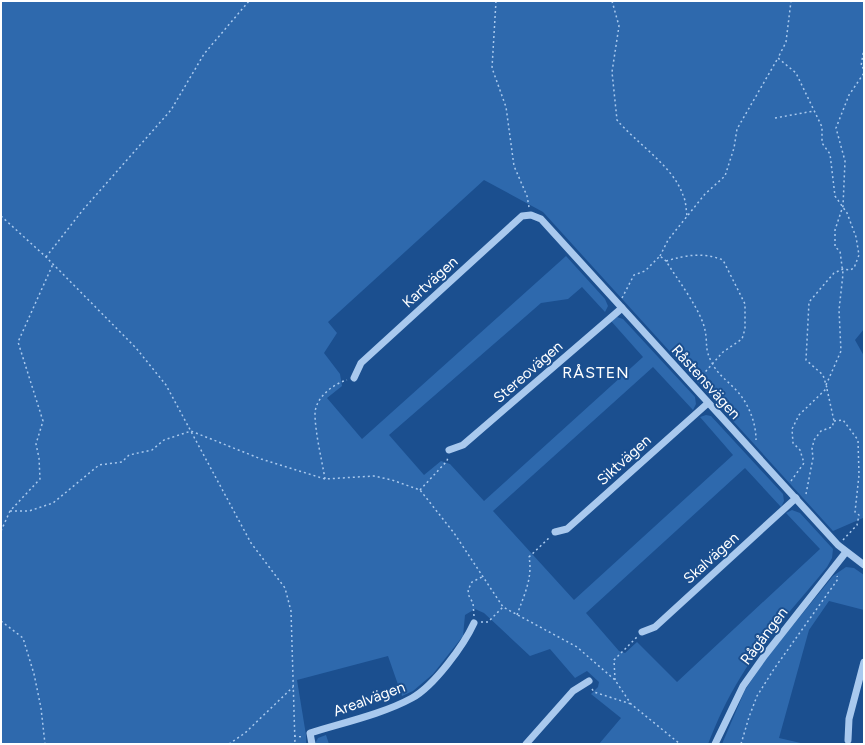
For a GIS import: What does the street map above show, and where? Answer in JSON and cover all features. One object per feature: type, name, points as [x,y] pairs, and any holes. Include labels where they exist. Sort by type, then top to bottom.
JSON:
[{"type":"street","name":"Råstensvägen","points":[[531,215],[541,219],[838,545],[864,565]]},
{"type":"street","name":"Kartvägen","points":[[354,378],[361,363],[522,216],[531,215]]},
{"type":"street","name":"Stereovägen","points":[[449,450],[464,445],[620,306]]},
{"type":"street","name":"Siktvägen","points":[[555,532],[567,529],[708,403]]},
{"type":"street","name":"Skalvägen","points":[[642,632],[655,627],[796,498]]},
{"type":"street","name":"Rågången","points":[[715,744],[744,686],[765,655],[846,552]]},
{"type":"street","name":"Arealvägen","points":[[312,744],[310,733],[368,715],[413,698],[437,677],[467,639],[474,623]]},
{"type":"street","points":[[848,740],[849,719],[864,662]]},
{"type":"street","points":[[526,744],[573,691],[589,682]]},
{"type":"path","points":[[46,257],[82,211],[171,110],[204,54],[249,1]]},
{"type":"path","points":[[496,1],[492,68],[506,107],[514,166],[527,196],[531,215]]},
{"type":"path","points":[[612,1],[619,26],[612,72],[617,120],[659,161],[679,185],[684,195],[687,216]]},
{"type":"path","points":[[620,306],[634,275],[645,271],[660,256],[668,240],[687,216],[705,194],[724,176],[734,148],[737,128],[786,42],[791,1]]},
{"type":"path","points":[[864,48],[861,66],[864,69]]},
{"type":"path","points":[[778,58],[796,74],[822,127],[822,143],[830,154],[835,196],[843,206],[852,223],[859,256],[854,268],[850,270],[843,269],[834,273],[809,302],[806,360],[823,375],[834,421],[832,427],[821,431],[814,440],[812,449],[813,458],[806,494]]},
{"type":"path","points":[[786,487],[800,471],[804,463],[800,450],[793,442],[792,429],[799,415],[826,388],[826,383],[841,350],[839,310],[843,269],[840,251],[835,247],[835,230],[843,206],[845,160],[836,128],[849,95],[864,73]]},
{"type":"path","points":[[775,118],[814,112]]},
{"type":"path","points":[[1,216],[46,257],[136,348],[166,385],[251,543],[285,588],[291,611],[295,744]]},
{"type":"path","points":[[666,261],[688,255],[710,255],[723,260],[744,304],[745,329],[742,340],[723,352],[703,372],[693,386]]},
{"type":"path","points":[[660,256],[666,261],[697,310],[705,330],[706,350],[712,364],[744,402],[756,428],[756,440]]},
{"type":"path","points":[[1,531],[10,512],[40,479],[36,444],[44,421],[18,342],[53,264]]},
{"type":"path","points":[[326,479],[315,413],[320,398],[338,383],[354,378]]},
{"type":"path","points":[[834,421],[843,420],[858,440],[859,476],[855,512],[859,515],[857,525],[838,545]]},
{"type":"path","points":[[10,512],[28,511],[53,503],[99,465],[122,462],[129,455],[152,450],[164,440],[191,432],[261,459],[326,479],[374,476],[392,480],[420,490],[431,502],[484,576],[503,607],[577,646],[615,680],[631,704],[680,744]]},
{"type":"path","points":[[420,490],[447,461],[449,450]]},
{"type":"path","points":[[517,615],[529,582],[531,569],[529,557],[555,532]]},
{"type":"path","points":[[741,744],[757,696],[774,669],[838,579],[835,566]]},
{"type":"path","points":[[484,576],[472,582],[468,590],[469,596],[473,603],[474,623],[488,622],[503,607]]},
{"type":"path","points":[[1,621],[23,638],[34,674],[41,708],[45,744]]},
{"type":"path","points":[[615,680],[614,660],[642,632]]},
{"type":"path","points":[[589,682],[594,692],[631,704]]},
{"type":"path","points":[[229,744],[245,733],[293,687]]},
{"type":"shaded area","points":[[1,1],[864,1],[864,329],[855,340],[864,356],[863,518],[833,531],[543,212],[484,180],[328,322],[337,333],[324,353],[340,374],[342,386],[327,398],[362,439],[566,256],[605,299],[608,306],[605,312],[582,287],[568,299],[541,303],[389,435],[424,475],[441,461],[450,464],[484,501],[643,357],[611,321],[617,317],[623,319],[695,397],[696,404],[693,410],[653,367],[493,511],[574,600],[733,455],[700,417],[706,415],[711,416],[783,494],[784,501],[781,507],[745,468],[586,613],[619,651],[625,653],[637,642],[677,682],[820,549],[786,513],[792,510],[800,513],[833,549],[832,558],[827,567],[770,635],[749,663],[735,686],[708,744],[599,744],[621,718],[591,694],[598,687],[599,682],[587,671],[575,678],[550,649],[530,656],[484,613],[475,609],[465,615],[463,636],[433,674],[413,691],[402,696],[388,656],[297,680],[306,735],[306,744],[1,744]]},
{"type":"shaded area","points":[[846,567],[854,568],[864,575],[864,610],[829,601],[809,630],[779,738],[805,744],[722,744],[745,690],[767,657],[833,576]]},
{"type":"shaded area","points":[[326,735],[329,744],[315,744],[318,738]]},
{"type":"district","name":"RÅSTEN","points":[[596,372]]}]
